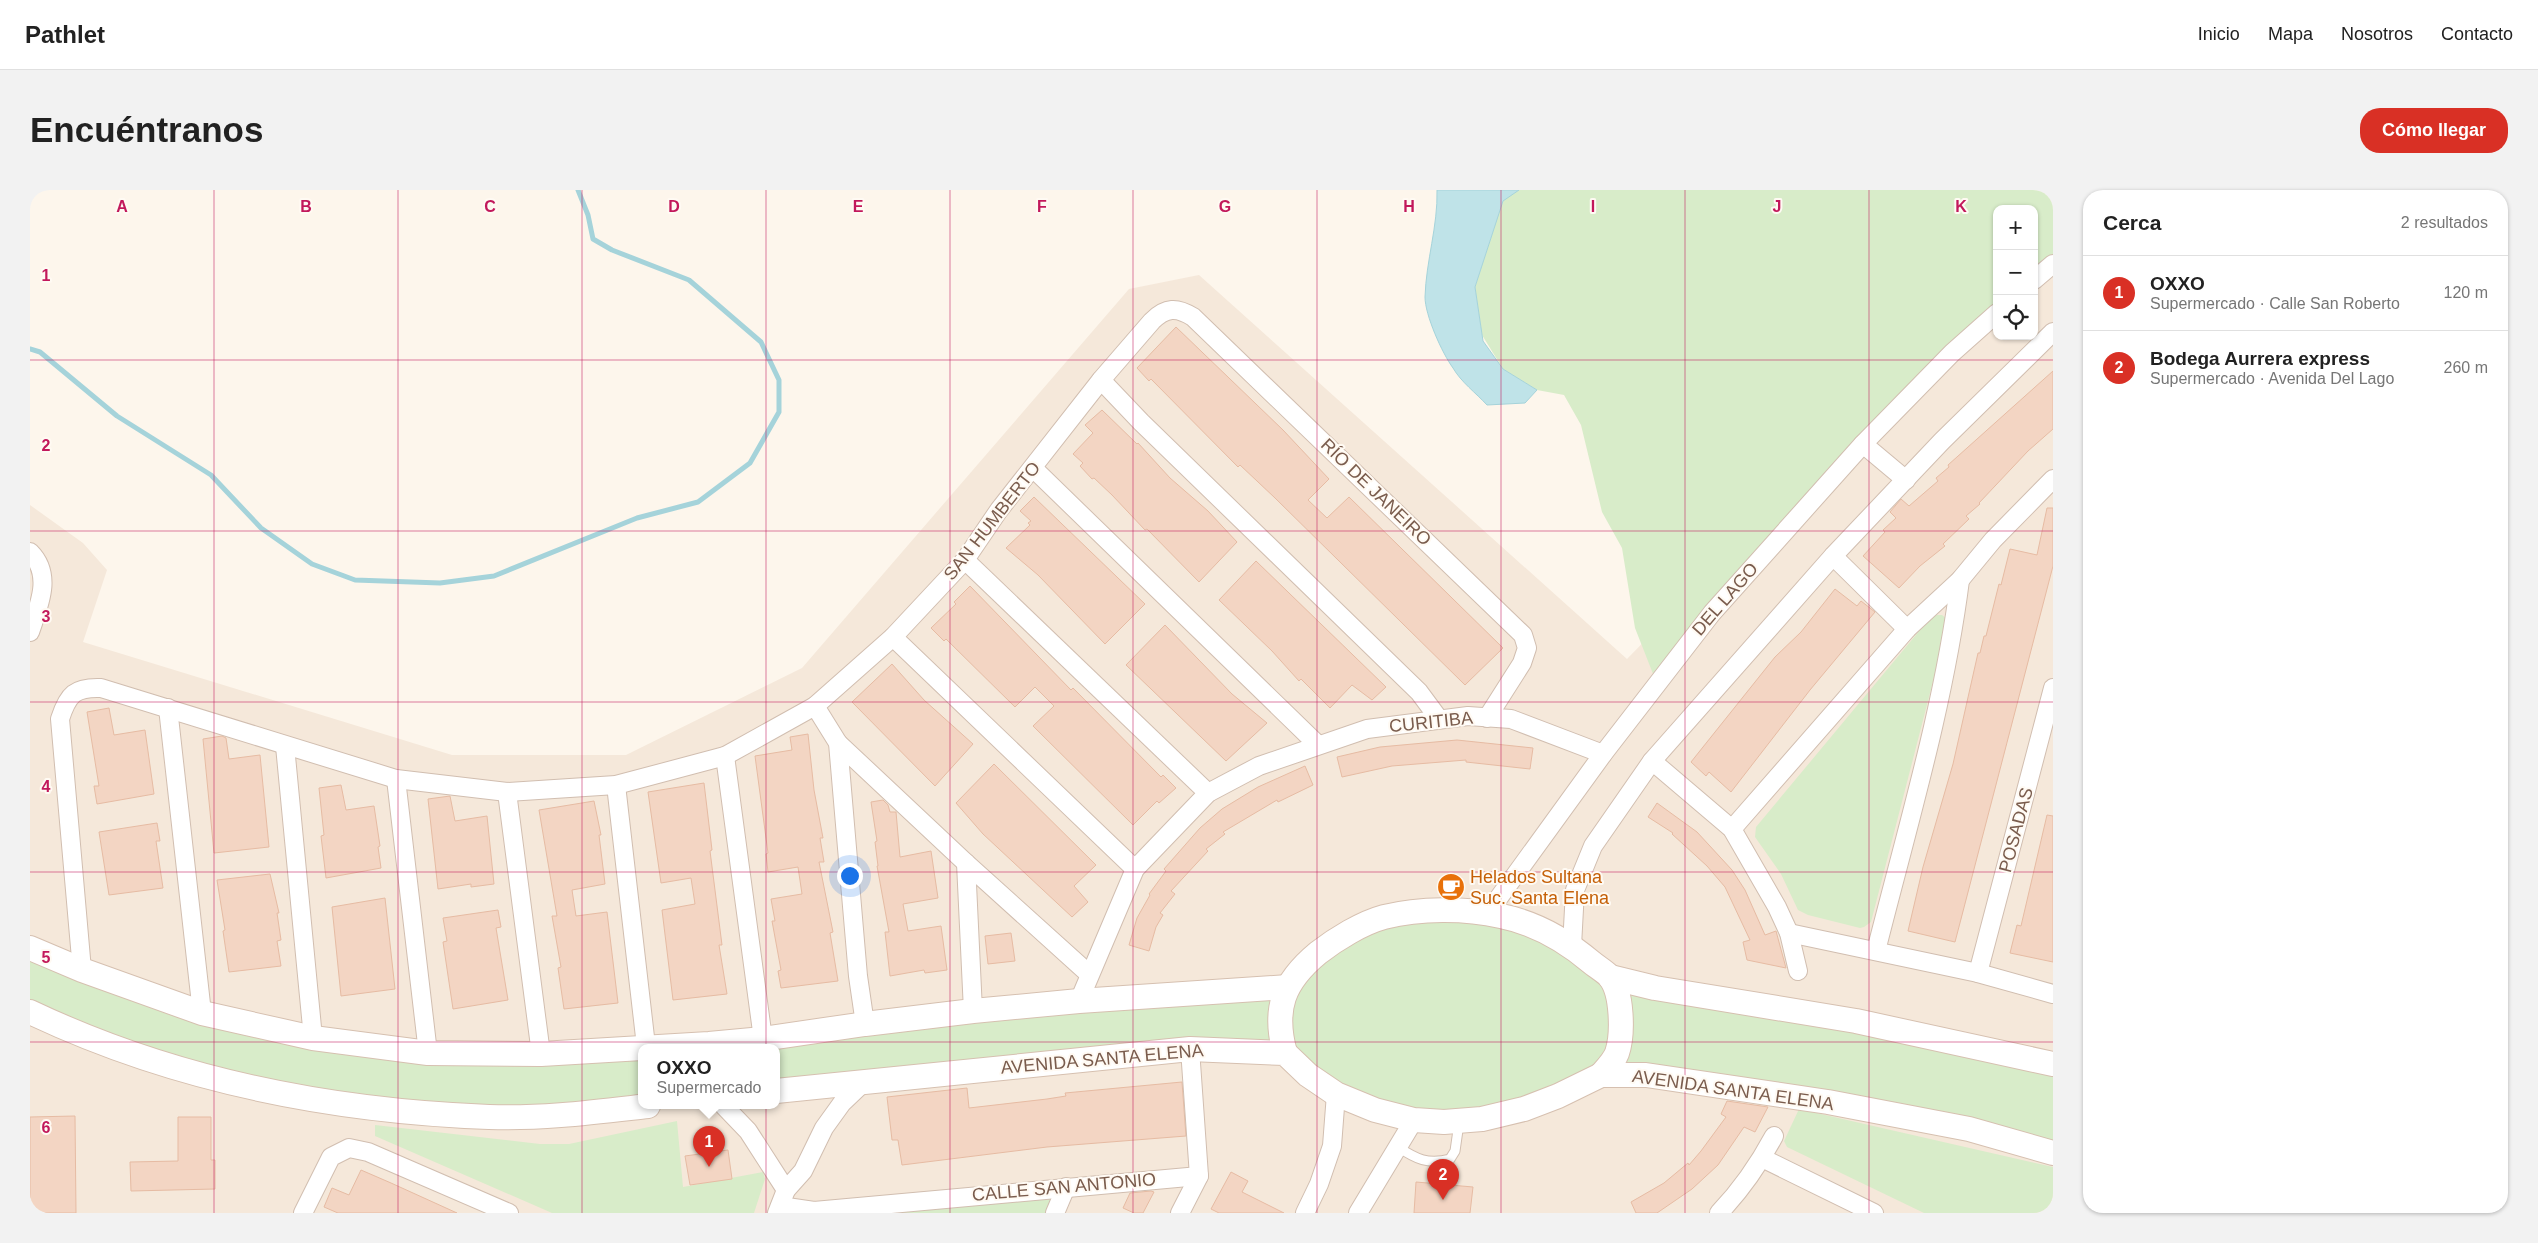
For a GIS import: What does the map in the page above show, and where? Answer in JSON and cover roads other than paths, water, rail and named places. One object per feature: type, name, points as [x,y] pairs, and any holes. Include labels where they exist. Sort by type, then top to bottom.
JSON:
[{"type":"street","points":[[2038,277],[2053,264]]},
{"type":"street","name":"RÍO DE JANEIRO","points":[[1152,321],[1160,313],[1169,309],[1180,309],[1193,317],[1523,635],[1527,648],[1522,663],[1487,718]]},
{"type":"street","name":"DEL LAGO","points":[[1487,914],[1603,754],[1712,612],[1863,444],[1952,353],[1993,317]]},
{"type":"street","name":"SAN HUMBERTO","points":[[82,970],[60,719],[65,703],[73,693],[85,687],[101,688],[396,779],[507,792],[616,784],[725,756],[815,706],[893,638],[965,560],[999,510],[1034,469],[1101,380],[1152,321]]},
{"type":"street","points":[[1572,946],[1575,890],[1594,846],[1652,761],[1832,556],[1942,441],[2053,332]]},
{"type":"street","points":[[1101,380],[1141,422],[1419,692],[1439,718]]},
{"type":"street","points":[[1863,444],[1906,480]]},
{"type":"street","points":[[1034,469],[1318,745]]},
{"type":"street","points":[[1732,829],[1907,629],[1960,580],[1993,540],[2053,479]]},
{"type":"street","points":[[30,552],[38,564],[44,580],[43,593],[30,632]]},
{"type":"street","points":[[1832,556],[1907,629]]},
{"type":"street","points":[[965,560],[1208,794]]},
{"type":"street","points":[[1876,951],[1939,706],[1953,641],[1960,580]]},
{"type":"street","points":[[893,638],[1135,869],[1079,1001]]},
{"type":"street","name":"POSADAS","points":[[1978,973],[2053,688]]},
{"type":"street","points":[[815,706],[838,743],[966,863],[1089,974]]},
{"type":"street","points":[[168,708],[202,1013]]},
{"type":"street","name":"CURITIBA","points":[[1135,869],[1208,794],[1259,766],[1367,729],[1439,718],[1510,719],[1603,754]]},
{"type":"street","points":[[838,743],[858,976],[864,1024]]},
{"type":"street","points":[[285,746],[313,1038]]},
{"type":"street","points":[[725,756],[763,1039]]},
{"type":"street","points":[[1652,761],[1732,829],[1754,864],[1789,933],[1798,971]]},
{"type":"street","points":[[396,779],[428,1053]]},
{"type":"street","points":[[616,784],[646,1044]]},
{"type":"street","points":[[507,792],[541,1054]]},
{"type":"street","points":[[966,863],[972,1011]]},
{"type":"street","points":[[1285,1053],[1278,1030],[1280,1009],[1288,987],[1299,969],[1324,948],[1350,932],[1384,918],[1415,913],[1450,911],[1487,914],[1538,927],[1572,946],[1610,977],[1655,988],[1856,1021],[2053,1064]]},
{"type":"street","points":[[1789,933],[1978,973],[2053,994]]},
{"type":"street","points":[[30,948],[82,970],[202,1013],[313,1038],[428,1053],[541,1054],[638,1047]]},
{"type":"street","points":[[1602,1075],[1616,1055],[1620,1032],[1620,1004],[1610,977]]},
{"type":"street","points":[[724,1044],[972,1011],[1079,1001],[1288,987]]},
{"type":"street","points":[[30,1012],[150,1059],[243,1086],[352,1107],[490,1117],[560,1116],[638,1107]]},
{"type":"street","points":[[1180,1213],[1199,1176],[1190,1049]]},
{"type":"street","name":"AVENIDA SANTA ELENA","points":[[780,1091],[1190,1049],[1285,1053],[1308,1075],[1336,1094],[1374,1110],[1414,1120],[1459,1121],[1482,1119],[1524,1109],[1558,1096],[1602,1075],[1646,1075],[1828,1102],[1969,1129],[2053,1153]]},
{"type":"street","points":[[781,1203],[803,1171],[824,1128],[842,1103],[864,1082]]},
{"type":"street","points":[[1305,1213],[1319,1184],[1332,1146],[1336,1094]]},
{"type":"street","points":[[727,1109],[748,1131],[781,1203]]},
{"type":"street","points":[[1358,1213],[1414,1120]]},
{"type":"street","points":[[1719,1213],[1734,1197],[1762,1158],[1774,1136]]},
{"type":"street","points":[[303,1213],[331,1157],[348,1148],[368,1152],[510,1213]]},
{"type":"street","points":[[1762,1158],[1874,1213]]},
{"type":"street","name":"CALLE SAN ANTONIO","points":[[781,1203],[815,1212],[1199,1176]]},
{"type":"street","points":[[1055,1213],[1066,1187]]},
{"type":"lane","points":[[1398,1147],[1414,1158],[1428,1162],[1450,1159],[1455,1151],[1459,1121]]},
{"type":"water","points":[[1437,190],[1519,190],[1503,201],[1475,287],[1483,341],[1503,369],[1537,390],[1525,403],[1487,405],[1456,373],[1435,334],[1428,314],[1425,297],[1427,270],[1436,217]]},
{"type":"waterway","points":[[30,349],[40,352],[117,416],[211,475],[261,528],[312,564],[355,580],[440,583],[494,576],[637,518],[698,502],[750,463],[779,412],[779,380],[761,342],[689,280],[612,250],[593,239],[588,215],[578,190]]},
{"type":"place","name":"Helados Sultana Suc. Santa Elena","points":[[1451,887]]},
{"type":"place","name":"OXXO","points":[[709,1167]]},
{"type":"place","name":"Bodega Aurrera express","points":[[1443,1200]]}]
